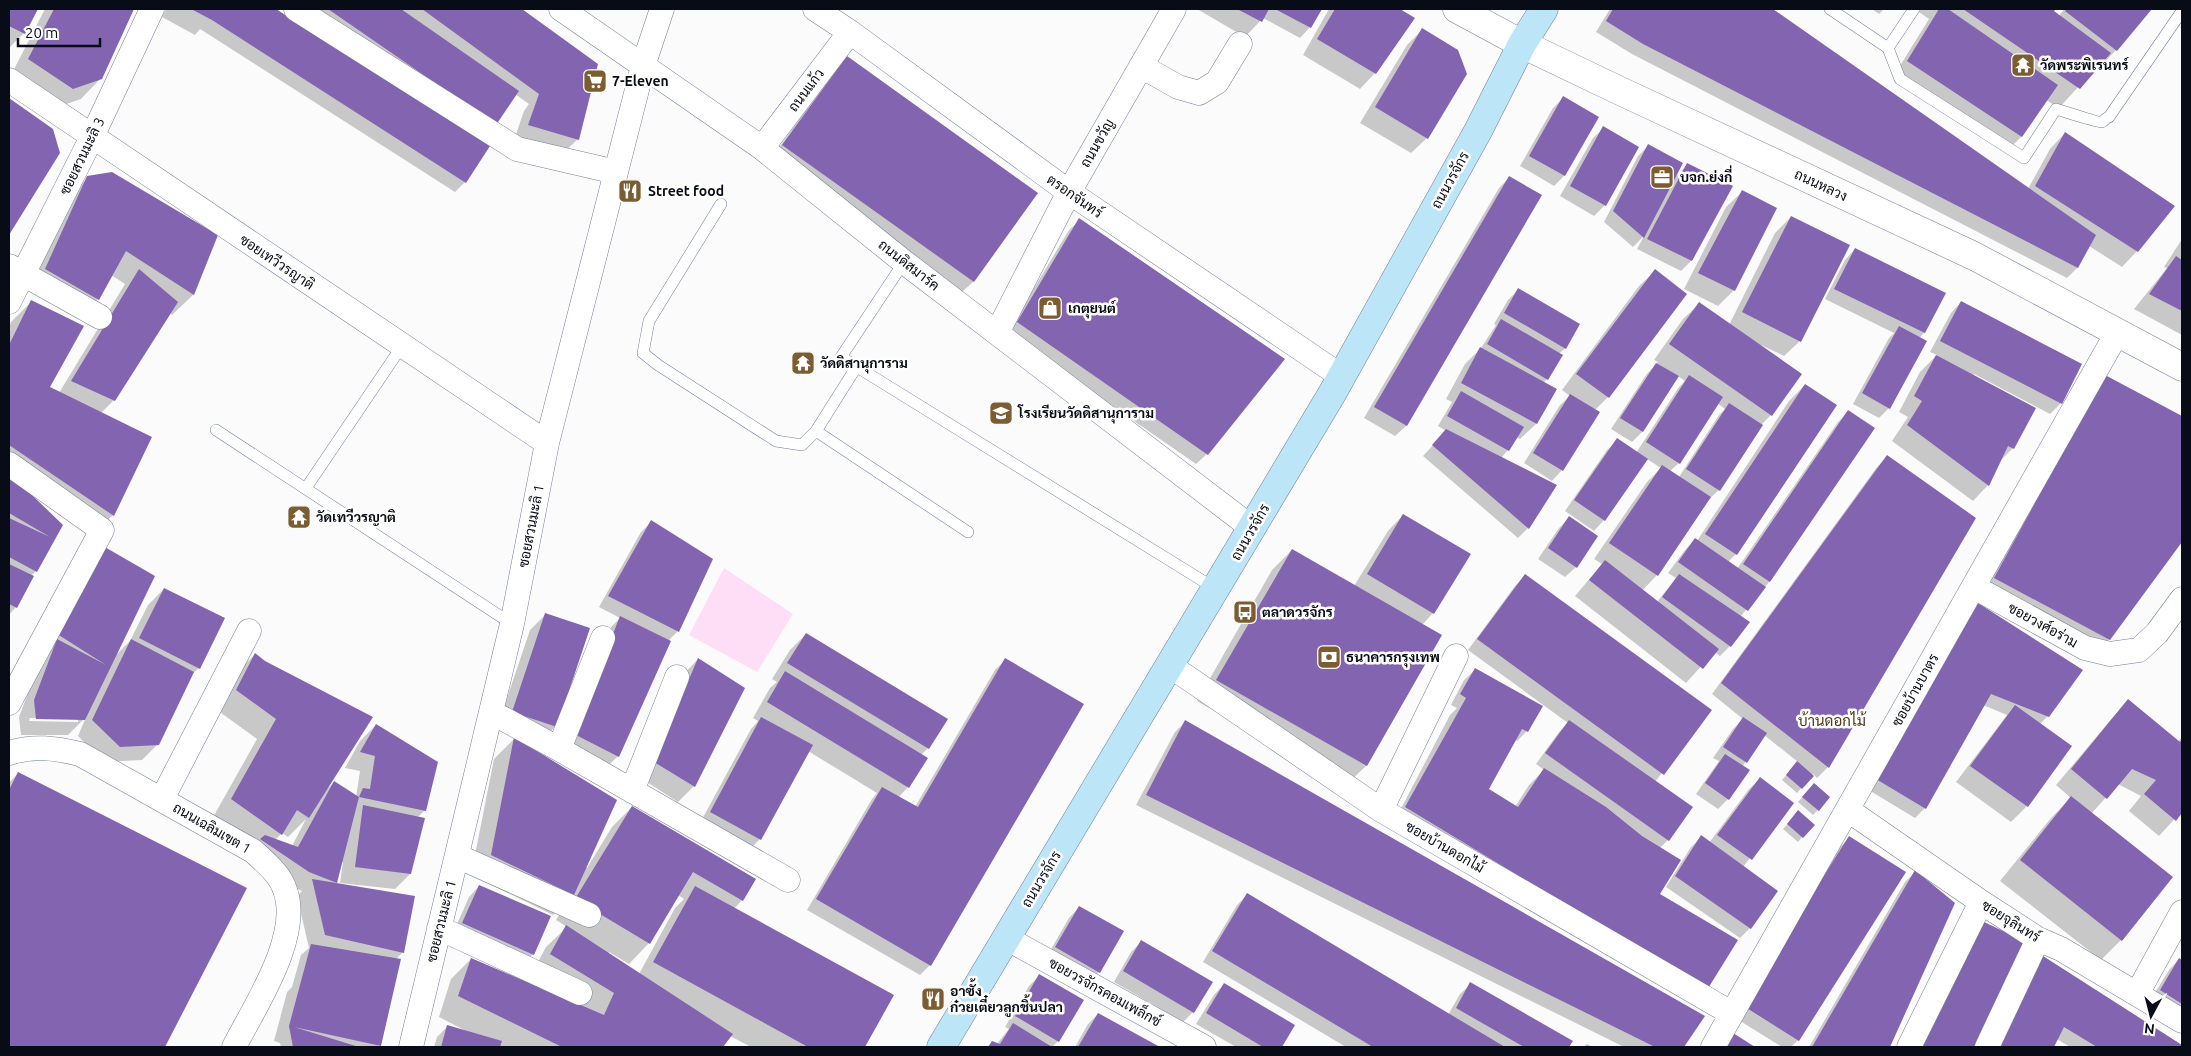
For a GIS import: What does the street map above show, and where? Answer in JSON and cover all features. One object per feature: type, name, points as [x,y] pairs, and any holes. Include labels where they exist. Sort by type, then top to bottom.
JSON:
[{"type":"main road","name":"ถนนวรจักร","points":[[941,1047],[1216,589],[1341,376],[1478,131],[1522,44],[1544,9]]},
{"type":"street","name":"ซอยสวนมะลิ 3","points":[[9,302],[15,270],[92,137],[152,9]]},
{"type":"street","points":[[296,9],[517,150],[616,172]]},
{"type":"street","name":"ถนนดิสมาร์ค","points":[[561,9],[762,148],[904,262],[1252,528]]},
{"type":"street","name":"ซอยสวนมะลิ 1","points":[[411,1047],[512,624],[547,444],[643,66],[662,9]]},
{"type":"street","name":"ตรอกจันทร์","points":[[815,9],[850,32],[1069,192],[1341,376]]},
{"type":"street","name":"ถนนขวัญ","points":[[997,333],[1069,192],[1174,9]]},
{"type":"street","name":"ถนนหลวง","points":[[1457,9],[1522,44],[1974,256],[2182,367]]},
{"type":"street","name":"ถนนแก้ว","points":[[762,148],[850,32]]},
{"type":"street","points":[[1141,66],[1178,87],[1199,93],[1217,82],[1240,44]]},
{"type":"street","name":"ซอยเทวีวรญาติ","points":[[9,80],[547,444]]},
{"type":"street","points":[[15,270],[100,317]]},
{"type":"street","name":"ซอยบ้านบาตร","points":[[1713,1047],[2117,333]]},
{"type":"street","points":[[9,464],[102,530],[9,703]]},
{"type":"street","name":"ซอยวงศ์อร่าม","points":[[1974,587],[2085,648],[2110,654],[2139,650],[2157,633],[2182,599]]},
{"type":"street","name":"ถนนเฉลิมเขต 1","points":[[162,798],[249,631]]},
{"type":"street","points":[[559,749],[603,638]]},
{"type":"street","points":[[1381,810],[1456,656]]},
{"type":"street","name":"ซอยบ้านดอกไม้","points":[[1169,666],[1381,810],[1732,1013]]},
{"type":"street","points":[[632,791],[678,678]]},
{"type":"street","points":[[491,712],[788,880]]},
{"type":"street","name":"ถนนเฉลิมเขต 1","points":[[9,752],[24,748],[54,748],[80,754],[162,798],[253,851],[270,867],[285,889],[290,918],[281,954],[234,1047]]},
{"type":"street","name":"ซอยจุลินทร์","points":[[1848,810],[2038,939],[2061,949],[2182,1021]]},
{"type":"street","points":[[457,856],[589,914]]},
{"type":"street","points":[[1909,1047],[1981,902]]},
{"type":"street","points":[[2137,994],[2182,912]]},
{"type":"street","points":[[440,928],[580,993]]},
{"type":"street","name":"ซอยวรจักรคอมเพล็กซ์","points":[[1006,938],[1204,1047]]},
{"type":"street","points":[[1988,1047],[2038,939]]},
{"type":"lane","points":[[1830,9],[1888,48],[1900,79],[2024,158],[2056,109],[2082,115],[2096,122],[2103,122],[2109,117],[2182,11]]},
{"type":"lane","points":[[1888,48],[1914,9]]},
{"type":"lane","points":[[721,204],[649,321],[643,353],[658,365],[776,441],[802,445],[816,431],[857,366]]},
{"type":"lane","points":[[904,262],[841,356],[1216,589]]},
{"type":"lane","points":[[306,488],[402,346]]},
{"type":"lane","points":[[216,430],[512,624]]},
{"type":"lane","points":[[816,431],[968,532]]},
{"type":"shaded area","points":[[724,568],[793,614],[757,672],[689,635]]},
{"type":"building","points":[[9,9],[38,9],[25,34],[9,26]]},
{"type":"building","points":[[54,9],[134,9],[102,79],[73,89],[28,59]]},
{"type":"building","points":[[191,9],[276,9],[490,146],[466,183],[212,20]]},
{"type":"building","points":[[328,9],[401,9],[519,91],[496,125]]},
{"type":"building","points":[[422,9],[522,9],[598,64],[579,140],[528,125],[539,94]]},
{"type":"building","points":[[1237,9],[1269,9],[1262,22]]},
{"type":"building","points":[[1275,9],[1322,9],[1311,28]]},
{"type":"building","points":[[1335,9],[1400,9],[1415,18],[1376,74],[1317,39]]},
{"type":"building","points":[[1613,9],[1773,9],[2096,235],[2078,268],[1643,44],[1606,21]]},
{"type":"building","points":[[1939,9],[1948,9],[2058,85],[2022,137],[1907,61]]},
{"type":"building","points":[[1963,9],[2056,9],[2054,11],[2111,53],[2080,89]]},
{"type":"building","points":[[2067,9],[2152,9],[2117,51],[2065,11]]},
{"type":"building","points":[[1422,28],[1458,50],[1467,74],[1428,139],[1375,107]]},
{"type":"building","points":[[847,56],[1038,193],[974,282],[782,145]]},
{"type":"building","points":[[1563,96],[1599,117],[1565,176],[1529,156]]},
{"type":"building","points":[[9,98],[53,129],[60,153],[9,235]]},
{"type":"building","points":[[1603,126],[1639,147],[1606,206],[1570,186]]},
{"type":"building","points":[[2065,132],[2175,206],[2138,252],[2035,186]]},
{"type":"building","points":[[1648,144],[1683,163],[1644,238],[1613,211]]},
{"type":"building","points":[[1687,163],[1733,186],[1692,261],[1647,239]]},
{"type":"building","points":[[112,172],[218,235],[194,295],[126,251],[99,300],[45,269],[87,176]]},
{"type":"building","points":[[1509,176],[1542,195],[1407,426],[1374,407]]},
{"type":"building","points":[[1742,190],[1777,208],[1735,291],[1698,273]]},
{"type":"building","points":[[1791,216],[1850,245],[1801,342],[1742,312]]},
{"type":"building","points":[[1079,218],[1285,359],[1208,455],[1017,322]]},
{"type":"building","points":[[1855,248],[1946,293],[1925,333],[1834,289]]},
{"type":"building","points":[[2176,256],[2182,260],[2182,311],[2149,294]]},
{"type":"building","points":[[139,269],[178,302],[115,401],[71,381]]},
{"type":"building","points":[[1655,269],[1687,294],[1609,398],[1576,374]]},
{"type":"building","points":[[1518,288],[1580,324],[1566,349],[1504,313]]},
{"type":"building","points":[[31,300],[84,326],[50,387],[152,437],[114,516],[9,445],[9,345]]},
{"type":"building","points":[[1961,301],[2082,364],[2062,404],[1940,341]]},
{"type":"building","points":[[1699,302],[1802,374],[1772,416],[1669,344]]},
{"type":"building","points":[[1501,319],[1563,355],[1548,380],[1487,344]]},
{"type":"building","points":[[1899,326],[1927,341],[1890,409],[1862,393]]},
{"type":"building","points":[[1480,347],[1557,389],[1537,424],[1461,383]]},
{"type":"building","points":[[1936,355],[2036,408],[2014,449],[2008,446],[1989,486],[1907,425],[1922,401],[1914,396]]},
{"type":"building","points":[[1656,363],[1679,376],[1643,432],[1620,418]]},
{"type":"building","points":[[1689,375],[1723,397],[1680,464],[1646,442]]},
{"type":"building","points":[[2105,375],[2182,416],[2182,542],[2110,640],[1994,578]]},
{"type":"building","points":[[1805,384],[1837,405],[1737,555],[1705,534]]},
{"type":"building","points":[[1461,391],[1524,427],[1509,451],[1447,416]]},
{"type":"building","points":[[1570,394],[1600,412],[1563,471],[1533,453]]},
{"type":"building","points":[[1729,403],[1763,425],[1720,491],[1686,469]]},
{"type":"building","points":[[1848,410],[1875,428],[1770,582],[1743,564]]},
{"type":"building","points":[[1446,429],[1557,485],[1529,529],[1432,445]]},
{"type":"building","points":[[1617,438],[1648,459],[1605,521],[1574,500]]},
{"type":"building","points":[[1887,455],[1976,518],[1829,768],[1721,683]]},
{"type":"building","points":[[1662,465],[1711,497],[1658,576],[1609,543]]},
{"type":"building","points":[[9,473],[63,525],[37,572],[9,557],[9,518],[50,537],[9,513]]},
{"type":"building","points":[[1403,514],[1471,554],[1434,614],[1367,574]]},
{"type":"building","points":[[1569,516],[1598,536],[1577,568],[1548,548]]},
{"type":"building","points":[[651,520],[713,559],[679,632],[608,596]]},
{"type":"building","points":[[1695,538],[1766,587],[1748,611],[1678,562]]},
{"type":"building","points":[[103,546],[155,576],[85,720],[36,719],[34,700],[57,639],[106,665],[54,632]]},
{"type":"building","name":"ธนาคารกรุงเทพ","points":[[1292,549],[1442,635],[1367,766],[1216,680]]},
{"type":"building","points":[[1605,560],[1719,649],[1703,669],[1589,580]]},
{"type":"building","points":[[9,564],[34,576],[17,608],[9,604]]},
{"type":"building","points":[[1525,574],[1712,710],[1664,775],[1477,639]]},
{"type":"building","points":[[1679,574],[1750,622],[1731,647],[1662,597]]},
{"type":"building","points":[[164,588],[225,618],[200,669],[139,638]]},
{"type":"building","points":[[1978,603],[2083,670],[2049,717],[1991,694],[1926,809],[1876,779]]},
{"type":"building","points":[[545,613],[590,628],[557,727],[512,712]]},
{"type":"building","points":[[620,616],[671,641],[619,757],[574,734]]},
{"type":"building","points":[[806,633],[948,719],[929,749],[787,663]]},
{"type":"building","points":[[131,639],[194,672],[159,745],[120,747],[92,720]]},
{"type":"building","points":[[255,653],[265,661],[373,717],[309,818],[297,810],[282,835],[231,799],[276,719],[236,690]]},
{"type":"building","points":[[698,658],[745,688],[695,787],[654,762]]},
{"type":"building","points":[[1005,658],[1084,704],[931,966],[816,899],[882,787],[918,807]]},
{"type":"building","points":[[1475,668],[1543,706],[1528,732],[1522,729],[1489,789],[1518,807],[1544,768],[1606,807],[1642,836],[1681,860],[1660,894],[1738,940],[1707,990],[1405,807],[1466,698],[1460,694]]},
{"type":"building","points":[[785,671],[928,758],[909,788],[767,702]]},
{"type":"building","points":[[2128,699],[2180,742],[2182,739],[2182,813],[2176,821],[2144,794],[2156,780],[2132,769],[2107,799],[2071,769]]},
{"type":"building","points":[[2015,705],[2072,746],[2028,807],[1970,766]]},
{"type":"building","points":[[761,717],[813,745],[761,840],[710,812]]},
{"type":"building","points":[[1743,717],[1767,733],[1747,763],[1723,747]]},
{"type":"building","points":[[1185,720],[1705,1016],[1684,1047],[1655,1047],[1146,795]]},
{"type":"building","points":[[1569,720],[1693,807],[1669,841],[1545,753]]},
{"type":"building","points":[[376,724],[438,762],[426,811],[359,797],[363,788],[370,789],[375,756],[360,752]]},
{"type":"building","points":[[514,737],[617,800],[574,895],[491,855]]},
{"type":"building","points":[[1725,754],[1750,770],[1729,800],[1705,783]]},
{"type":"building","points":[[1797,761],[1814,776],[1802,789],[1786,775]]},
{"type":"building","points":[[18,772],[247,888],[165,1047],[9,1047],[9,790]]},
{"type":"building","points":[[1760,777],[1794,803],[1752,860],[1717,835]]},
{"type":"building","points":[[334,781],[359,797],[337,883],[309,872],[260,839],[265,835],[298,847]]},
{"type":"building","points":[[1814,783],[1830,797],[1819,811],[1802,797]]},
{"type":"building","points":[[2071,796],[2173,877],[2122,941],[2020,860]]},
{"type":"building","points":[[363,805],[425,818],[411,874],[355,867]]},
{"type":"building","points":[[632,806],[756,879],[743,901],[693,872],[650,944],[575,899]]},
{"type":"building","points":[[1798,810],[1815,825],[1803,838],[1787,824]]},
{"type":"building","points":[[1701,835],[1778,891],[1751,929],[1675,876]]},
{"type":"building","points":[[1849,836],[1906,872],[1799,1041],[1742,1005]]},
{"type":"building","points":[[1915,870],[1955,903],[1890,1047],[1812,1047]]},
{"type":"building","points":[[312,879],[415,896],[404,953],[325,935]]},
{"type":"building","points":[[479,885],[551,916],[534,955],[462,923]]},
{"type":"building","points":[[695,886],[894,995],[865,1047],[808,1047],[653,962]]},
{"type":"building","points":[[1247,893],[1505,1047],[1373,1047],[1212,951]]},
{"type":"building","points":[[1079,906],[1124,931],[1100,973],[1055,947]]},
{"type":"building","points":[[1982,921],[2026,942],[1974,1047],[1920,1047]]},
{"type":"building","points":[[566,925],[733,1034],[723,1047],[562,1047],[458,996],[471,958],[604,1015],[614,993],[550,954]]},
{"type":"building","points":[[1141,940],[1213,982],[1194,1013],[1123,971]]},
{"type":"building","points":[[311,944],[401,959],[381,1046],[294,1027],[359,1047],[293,1047],[289,1026]]},
{"type":"building","points":[[2043,956],[2182,1045],[2182,1047],[2097,1047],[2064,1027],[2054,1047],[2000,1047]]},
{"type":"building","points":[[2179,958],[2182,960],[2182,1004],[2160,990]]},
{"type":"building","points":[[1039,974],[1084,1000],[1059,1042],[1015,1016]]},
{"type":"building","points":[[1470,982],[1573,1041],[1569,1047],[1524,1047],[1456,1008]]},
{"type":"building","points":[[1224,983],[1295,1025],[1282,1047],[1263,1047],[1206,1013]]},
{"type":"building","points":[[1098,1013],[1160,1047],[1078,1047]]},
{"type":"building","points":[[1013,1023],[1052,1047],[988,1047],[992,1041],[1000,1044]]},
{"type":"building","points":[[447,1025],[502,1041],[500,1047],[441,1047]]},
{"type":"building","points":[[1730,1031],[1755,1047],[1719,1047]]},
{"type":"place","name":"วัดพระพิเรนทร์","points":[[2023,65]]},
{"type":"place","name":"7-Eleven","points":[[595,81]]},
{"type":"place","name":"บจก.ย่งกี่","points":[[1662,177]]},
{"type":"place","name":"Street food","points":[[630,191]]},
{"type":"place","name":"เกตุยนต์","points":[[1050,308]]},
{"type":"place","name":"วัดดิสานุการาม","points":[[803,363]]},
{"type":"place","name":"โรงเรียนวัดดิสานุการาม","points":[[1001,413]]},
{"type":"place","name":"วัดเทวีวรญาติ","points":[[299,517]]},
{"type":"place","name":"ตลาดวรจักร","points":[[1245,612]]},
{"type":"place","name":"ธนาคารกรุงเทพ","points":[[1329,657]]},
{"type":"place","name":"อาซั้ง ก๋วยเตี๋ยวลูกชิ้นปลา","points":[[933,999]]},
{"type":"district","name":"บ้านดอกไม้","points":[[1832,720]]}]
